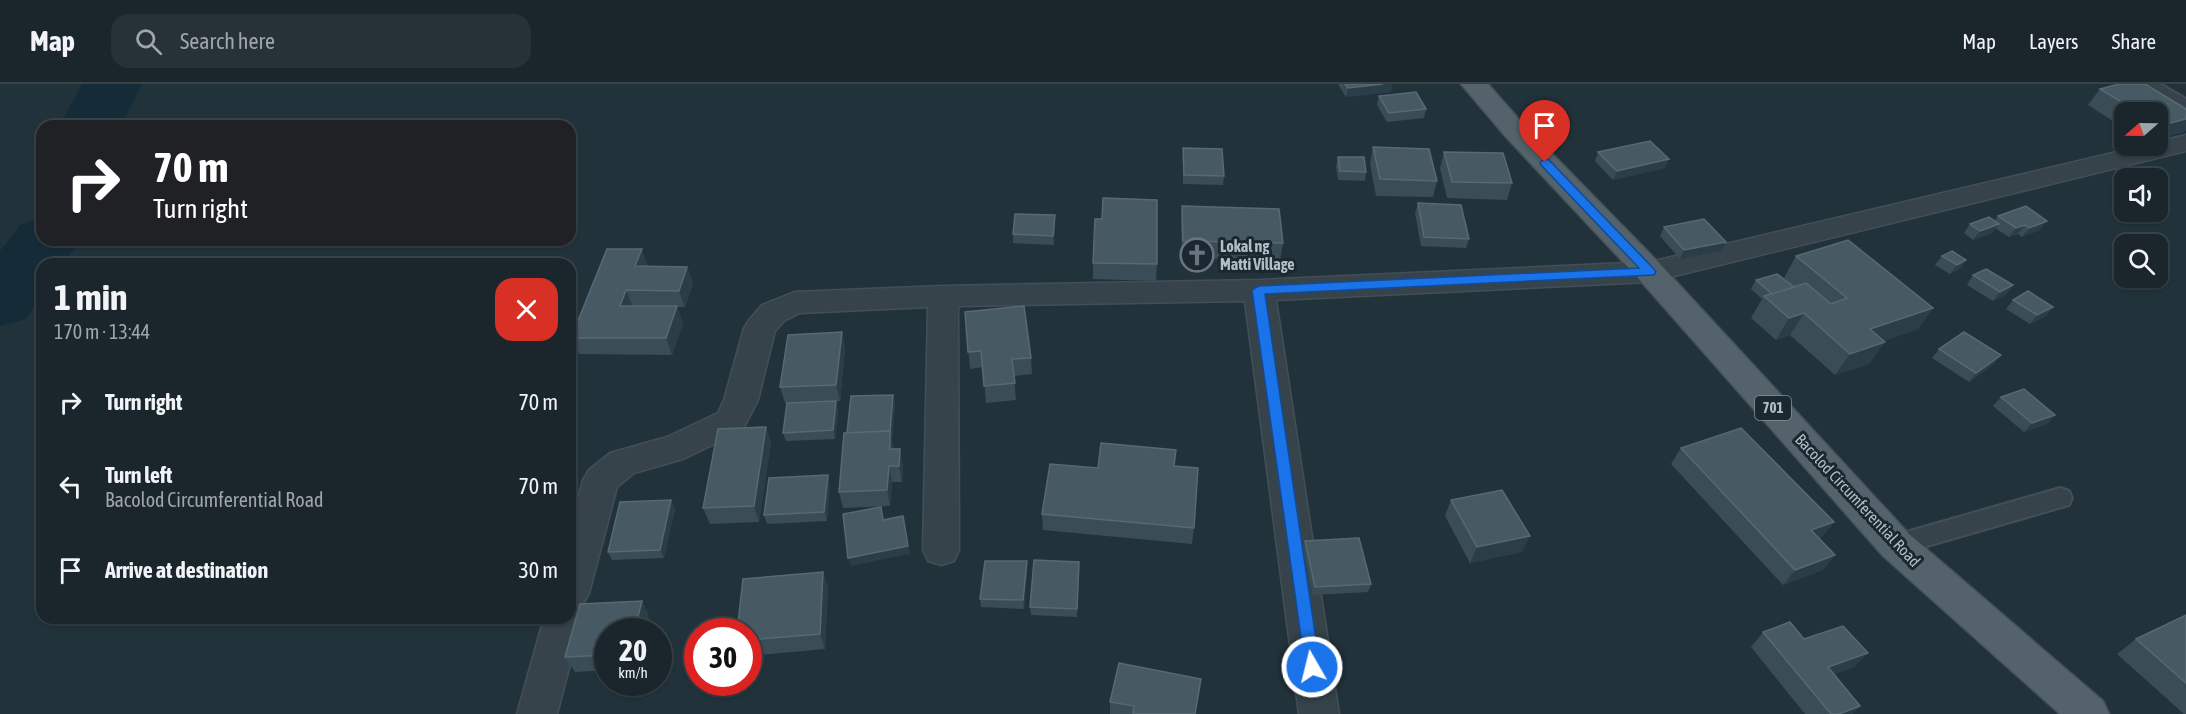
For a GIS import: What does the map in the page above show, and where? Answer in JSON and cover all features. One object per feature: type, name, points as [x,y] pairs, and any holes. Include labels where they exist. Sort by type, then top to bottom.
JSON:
[{"type":"main road","name":"Bacolod Circumferential Road","points":[[1474,84],[1515,131],[1650,272],[1896,545],[2089,714]]},
{"type":"street","points":[[576,571],[601,480],[622,463],[671,450],[730,422],[741,400],[760,328],[773,313],[795,303],[943,296],[1259,290],[1650,272],[2182,147]]},
{"type":"street","points":[[1259,290],[1319,714]]},
{"type":"street","points":[[941,550],[943,296]]},
{"type":"street","points":[[537,714],[561,624]]},
{"type":"lane","points":[[2148,84],[2186,106]]},
{"type":"lane","points":[[1896,545],[2061,498]]},
{"type":"building","points":[[1345,84],[1383,84],[1348,88]]},
{"type":"building","points":[[2119,84],[2145,84],[2186,109],[2186,119],[2168,124],[2168,102],[2121,102],[2100,89]]},
{"type":"building","points":[[1416,92],[1426,109],[1389,113],[1379,96]]},
{"type":"building","points":[[1650,141],[1669,159],[1617,171],[1598,152]]},
{"type":"building","points":[[1373,147],[1429,149],[1437,181],[1380,179]]},
{"type":"building","points":[[1183,148],[1222,149],[1224,176],[1184,175]]},
{"type":"building","points":[[1444,152],[1503,153],[1512,183],[1452,182]]},
{"type":"building","points":[[1338,157],[1364,157],[1366,172],[1340,171]]},
{"type":"building","points":[[1103,198],[1157,200],[1157,264],[1093,263],[1095,219],[1102,219]]},
{"type":"building","points":[[1418,203],[1461,205],[1469,239],[1424,237]]},
{"type":"building","points":[[1182,206],[1279,209],[1283,243],[1183,241]]},
{"type":"building","points":[[2026,206],[2047,221],[2029,228],[2025,225],[2016,228],[1998,216]]},
{"type":"building","points":[[1015,214],[1055,215],[1053,236],[1013,234]]},
{"type":"building","points":[[1989,217],[1999,224],[1980,231],[1970,224]]},
{"type":"building","points":[[1704,219],[1726,242],[1684,250],[1664,227]]},
{"type":"building","points":[[1848,240],[1933,308],[1870,329],[1885,342],[1850,354],[1804,313],[1789,318],[1764,296],[1806,283],[1831,304],[1847,298],[1796,256]]},
{"type":"building","points":[[607,249],[642,249],[635,266],[687,267],[679,291],[626,290],[620,306],[677,306],[666,338],[576,338],[576,326]]},
{"type":"building","points":[[1952,251],[1966,260],[1957,265],[1942,256]]},
{"type":"building","points":[[1986,269],[2013,285],[2000,292],[1973,275]]},
{"type":"building","points":[[1777,274],[1794,287],[1772,294],[1756,280]]},
{"type":"building","points":[[2028,291],[2053,307],[2037,315],[2013,300]]},
{"type":"building","points":[[1024,306],[1031,358],[1012,359],[1015,383],[984,386],[981,351],[968,352],[965,312]]},
{"type":"building","points":[[842,332],[836,385],[780,387],[788,335]]},
{"type":"building","points":[[1964,332],[2001,355],[1976,373],[1939,349]]},
{"type":"building","points":[[2024,389],[2055,415],[2032,423],[2001,397]]},
{"type":"building","points":[[893,395],[890,431],[847,433],[851,396]]},
{"type":"building","points":[[836,401],[833,430],[783,433],[787,403]]},
{"type":"building","points":[[766,427],[754,506],[703,508],[718,429]]},
{"type":"building","points":[[1741,428],[1834,522],[1811,530],[1835,555],[1795,570],[1681,448]]},
{"type":"building","points":[[890,431],[890,449],[900,449],[899,466],[889,466],[887,490],[839,492],[844,433]]},
{"type":"building","points":[[1101,443],[1176,450],[1174,466],[1198,468],[1194,528],[1042,514],[1050,464],[1098,468]]},
{"type":"building","points":[[828,475],[824,512],[764,515],[769,478]]},
{"type":"building","points":[[1502,490],[1530,536],[1477,547],[1451,500]]},
{"type":"building","points":[[671,500],[660,550],[608,552],[620,502]]},
{"type":"building","points":[[881,507],[883,520],[903,516],[908,546],[848,558],[843,514]]},
{"type":"building","points":[[1359,538],[1371,584],[1315,587],[1305,541]]},
{"type":"building","points":[[1034,560],[1079,562],[1077,609],[1030,607]]},
{"type":"building","points":[[985,561],[1027,561],[1023,600],[980,599]]},
{"type":"building","points":[[823,572],[820,634],[762,639],[762,618],[739,618],[743,579]]},
{"type":"building","points":[[642,601],[638,618],[594,618],[594,656],[565,657],[580,604]]},
{"type":"building","points":[[2186,615],[2186,683],[2136,639]]},
{"type":"building","points":[[1790,622],[1804,639],[1843,626],[1868,653],[1828,667],[1860,706],[1839,714],[1831,714],[1763,632]]},
{"type":"building","points":[[1119,663],[1201,679],[1195,714],[1133,714],[1134,706],[1110,702]]},
{"type":"waterway","points":[[93,120],[112,84]]},
{"type":"waterway","points":[[0,301],[41,246]]},
{"type":"place","name":"Lokal ng Matti Village","points":[[1197,255]]},
{"type":"route","points":[[1312,667],[1259,290],[1650,272],[1545,162]]}]
